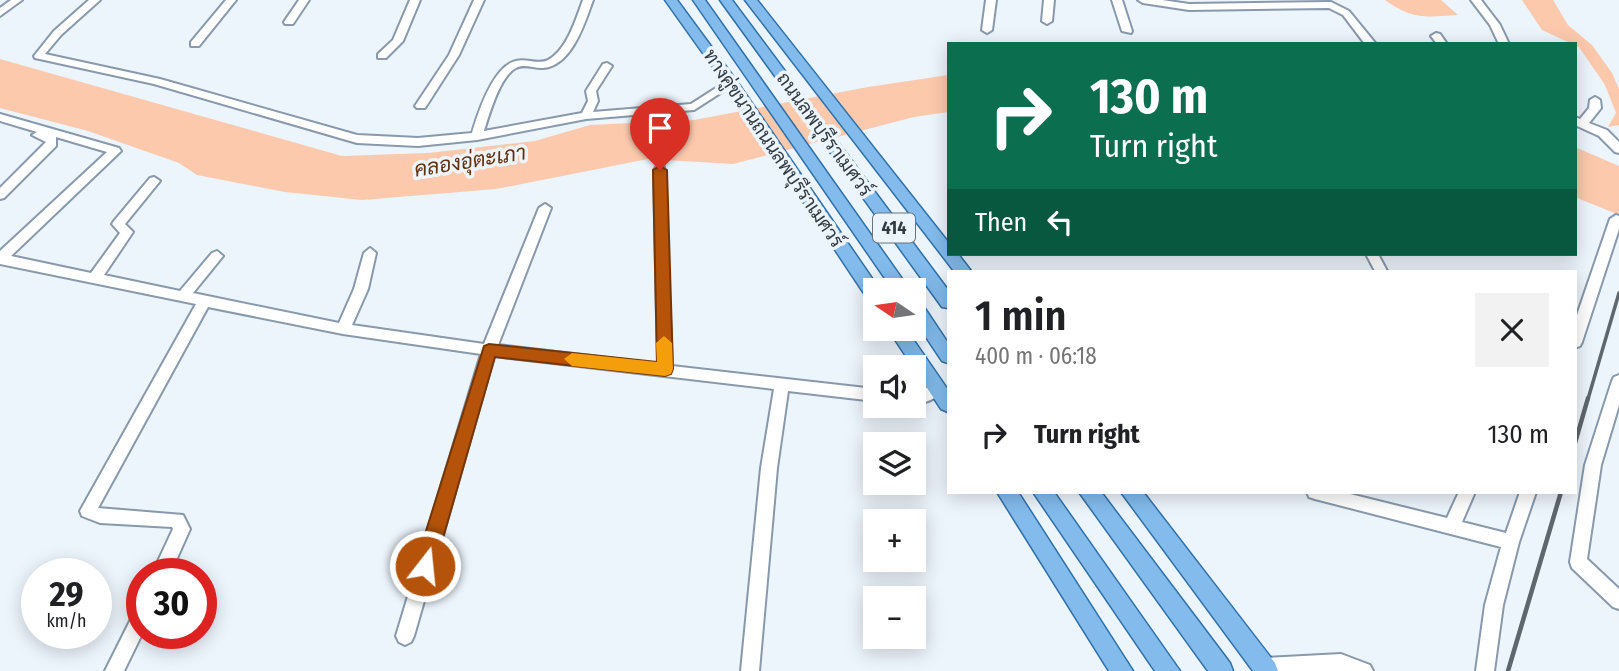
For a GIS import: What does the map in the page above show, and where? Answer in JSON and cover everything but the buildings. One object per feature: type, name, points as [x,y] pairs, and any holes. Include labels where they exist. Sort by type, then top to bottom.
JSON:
[{"type":"main road","name":"ทางคู่ขนานถนนลพบุรีราเมศวร์","points":[[671,0],[732,84],[863,279]]},
{"type":"main road","name":"ถนนลพบุรีราเมศวร์","points":[[699,0],[894,278]]},
{"type":"main road","name":"ถนนลพบุรีราเมศวร์","points":[[726,0],[947,301]]},
{"type":"main road","name":"414","points":[[751,0],[947,250]]},
{"type":"main road","name":"414","points":[[951,256],[962,270]]},
{"type":"main road","points":[[926,324],[947,355]]},
{"type":"main road","points":[[907,341],[943,385]]},
{"type":"main road","points":[[1008,494],[1122,671]]},
{"type":"main road","points":[[1044,494],[1169,671]]},
{"type":"main road","points":[[1090,494],[1222,671]]},
{"type":"main road","points":[[1133,494],[1267,669]]},
{"type":"street","points":[[0,13],[17,0]]},
{"type":"street","points":[[95,0],[62,28],[44,46],[39,56],[156,81],[357,139],[418,142],[477,136],[586,116],[694,107],[732,84]]},
{"type":"street","points":[[195,44],[231,0]]},
{"type":"street","points":[[289,22],[304,0]]},
{"type":"street","points":[[382,56],[398,41],[415,0]]},
{"type":"street","points":[[421,106],[468,32],[479,0]]},
{"type":"street","points":[[477,136],[489,99],[510,66],[517,63],[547,65],[558,60],[579,23],[588,0]]},
{"type":"street","points":[[987,30],[991,0]]},
{"type":"street","points":[[1047,21],[1049,0]]},
{"type":"street","points":[[1117,0],[1127,31]]},
{"type":"street","points":[[1143,0],[1189,6],[1325,4],[1346,13],[1369,42]]},
{"type":"street","points":[[1476,0],[1495,25],[1503,42]]},
{"type":"street","points":[[586,116],[593,101],[591,91],[607,66]]},
{"type":"street","points":[[1595,100],[1595,108],[1578,122],[1603,133],[1619,149]]},
{"type":"street","points":[[0,117],[115,151],[0,259]]},
{"type":"street","points":[[0,124],[53,140],[0,195]]},
{"type":"street","points":[[660,170],[665,369]]},
{"type":"street","points":[[94,279],[127,232],[118,224],[154,181]]},
{"type":"street","points":[[405,636],[489,350],[545,208]]},
{"type":"street","points":[[1577,336],[1616,219]]},
{"type":"street","points":[[343,329],[361,289],[370,253]]},
{"type":"street","points":[[182,298],[217,256]]},
{"type":"street","points":[[0,259],[343,329],[489,350],[863,393]]},
{"type":"street","points":[[169,558],[182,529],[177,520],[100,516],[88,511],[204,302]]},
{"type":"street","points":[[1619,381],[1592,465],[1578,562],[1619,601]]},
{"type":"street","points":[[750,671],[769,468],[782,383]]},
{"type":"street","points":[[926,395],[943,385]]},
{"type":"street","points":[[1323,494],[1511,542]]},
{"type":"street","points":[[1452,526],[1466,494]]},
{"type":"street","points":[[1485,671],[1494,606],[1527,494]]},
{"type":"street","points":[[114,671],[126,647]]},
{"type":"street","points":[[1267,669],[1341,663],[1364,671]]},
{"type":"water","points":[[1385,0],[1441,0],[1458,15],[1420,16],[1404,11]]},
{"type":"water","points":[[1522,0],[1553,0],[1568,25],[1592,45],[1612,73],[1619,89],[1619,125],[1608,127],[1616,113],[1605,85],[1577,46],[1577,42],[1568,42],[1542,30]]},
{"type":"water","name":"คลองอุ่ตะเภา","points":[[0,59],[342,156],[428,153],[535,141],[590,125],[694,120],[868,87],[947,75],[947,112],[914,117],[733,164],[648,159],[496,189],[362,200],[285,192],[197,175],[179,163],[88,131],[0,108]]},
{"type":"water","points":[[1577,148],[1619,166],[1619,215],[1577,198]]},
{"type":"railway","points":[[1588,399],[1619,293]]},
{"type":"railway","points":[[1577,436],[1588,398]]},
{"type":"railway","points":[[1508,671],[1560,494]]},
{"type":"slow traffic","points":[[572,359],[665,369],[664,343]]},
{"type":"route","points":[[425,566],[489,350],[665,369],[660,170]]}]
